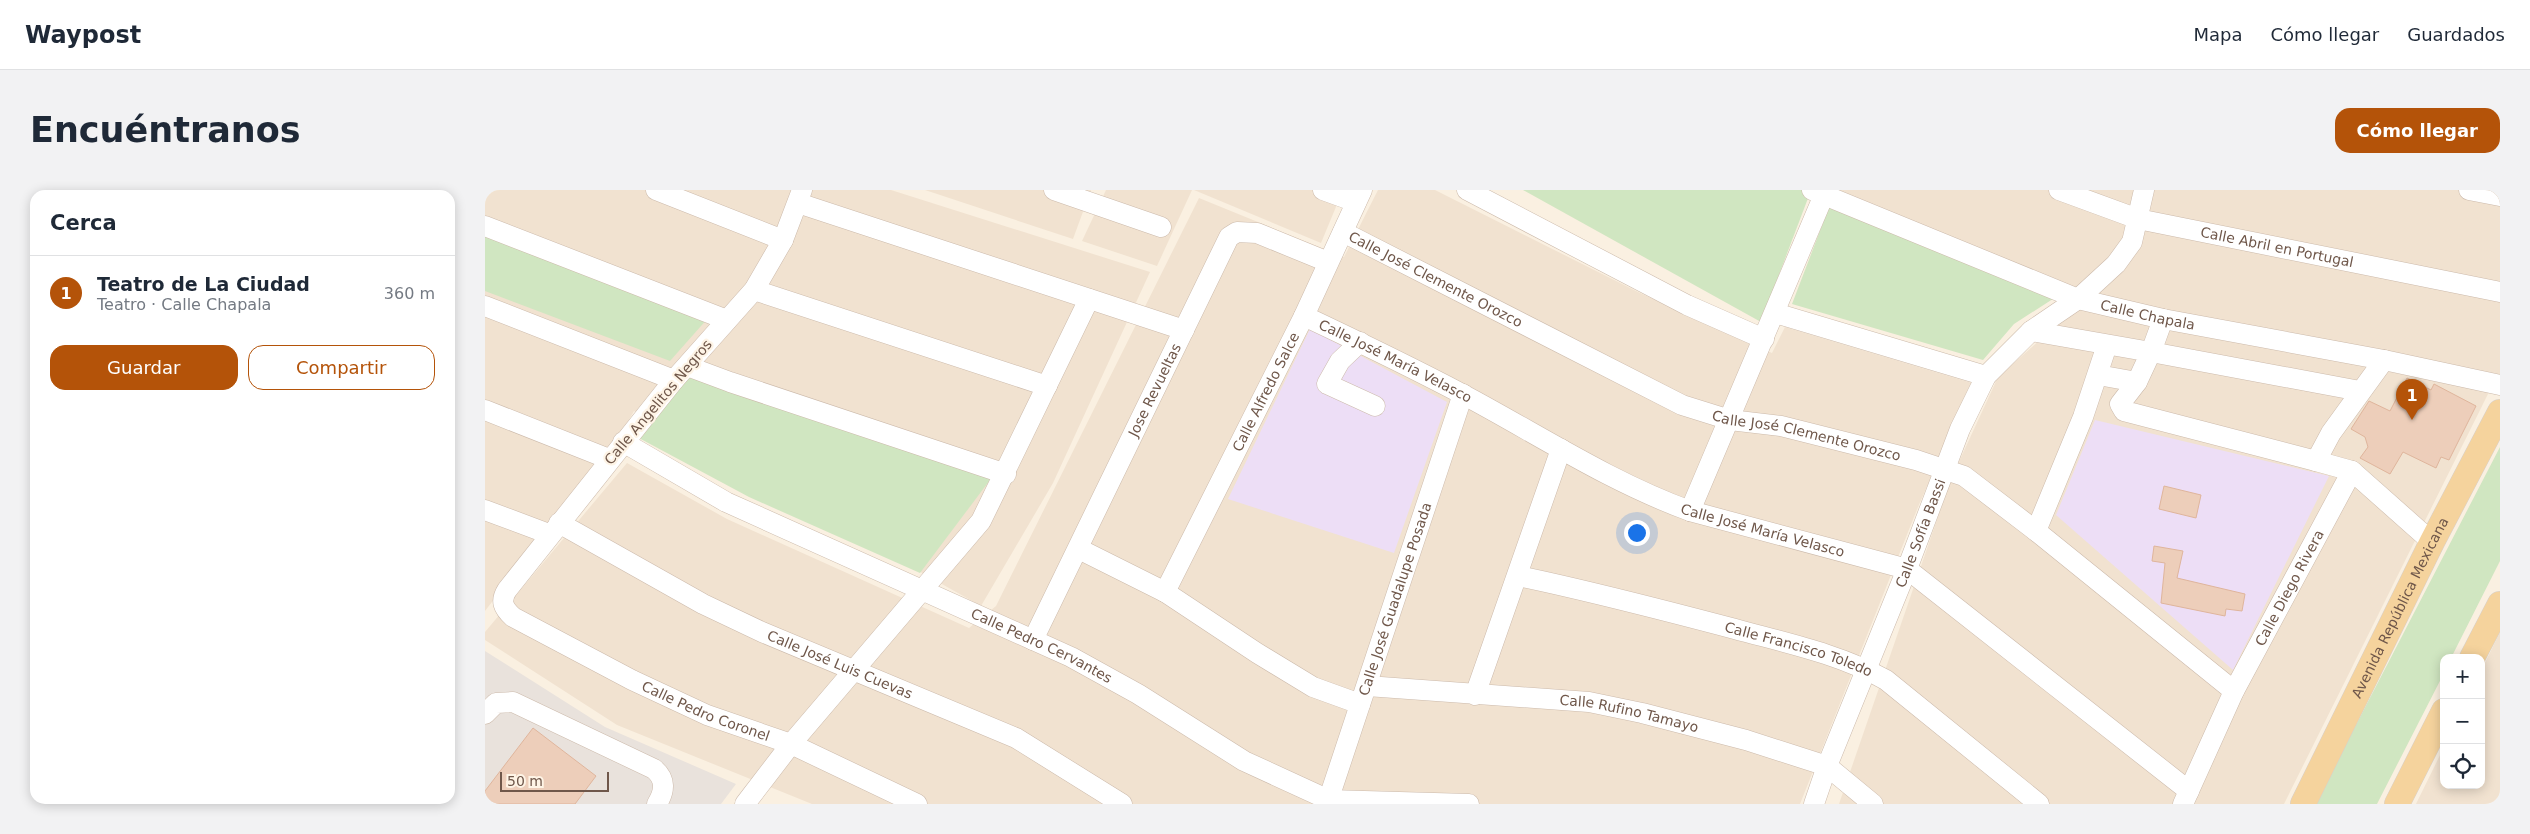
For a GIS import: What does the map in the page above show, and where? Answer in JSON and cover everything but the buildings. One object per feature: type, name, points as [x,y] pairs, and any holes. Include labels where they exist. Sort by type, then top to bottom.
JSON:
[{"type":"main road","name":"Avenida República Mexicana","points":[[2303,804],[2432,542],[2500,412]]},
{"type":"main road","points":[[2474,654],[2497,616]]},
{"type":"main road","points":[[2397,804],[2440,719]]},
{"type":"street","points":[[656,190],[783,240]]},
{"type":"street","points":[[1054,190],[1094,196],[1161,227]]},
{"type":"street","points":[[1323,190],[1359,196]]},
{"type":"street","points":[[1467,190],[1687,305],[1764,339]]},
{"type":"street","name":"Calle Abril en Portugal","points":[[2059,190],[2138,219],[2500,292]]},
{"type":"street","name":"Calle Sofía Bassi","points":[[1814,804],[1827,766],[1907,569],[1960,429],[1986,376],[2031,331],[2078,299],[2116,264],[2132,242],[2144,190]]},
{"type":"street","points":[[2469,190],[2500,196]]},
{"type":"street","points":[[1690,511],[1775,313],[1820,192]]},
{"type":"street","name":"Calle Chapala","points":[[1820,192],[2078,299],[2163,319],[2385,360],[2500,385]]},
{"type":"street","name":"Calle Alfredo Salce","points":[[1165,592],[1304,316],[1359,196]]},
{"type":"street","points":[[800,197],[1089,299],[1184,330]]},
{"type":"street","name":"Calle Angelitos Negros","points":[[503,606],[502,600],[507,590],[554,528],[623,442],[754,290],[783,240],[800,197]]},
{"type":"street","points":[[485,226],[727,320]]},
{"type":"street","name":"Jose Revueltas","points":[[1033,640],[1079,549],[1223,246],[1229,237],[1237,232],[1257,233],[1328,262]]},
{"type":"street","name":"Calle José Clemente Orozco","points":[[1343,232],[1682,405],[1730,420],[1781,426],[1945,468],[1964,476],[2036,531],[2234,691]]},
{"type":"street","points":[[754,290],[1047,386]]},
{"type":"street","points":[[745,804],[791,744],[981,521],[1006,474],[1089,299]]},
{"type":"street","points":[[485,306],[681,373],[749,389],[1006,474]]},
{"type":"street","points":[[1775,313],[1986,376]]},
{"type":"street","name":"Calle José María Velasco","points":[[1304,316],[1463,394],[1623,483],[1690,511],[1907,569],[2186,797]]},
{"type":"street","points":[[2163,319],[2137,382],[2120,404],[2123,411],[2352,471],[2432,542]]},
{"type":"street","points":[[2031,331],[2360,391]]},
{"type":"street","points":[[1360,342],[1340,361],[1327,384],[1375,406]]},
{"type":"street","points":[[2036,531],[2098,375],[2107,346]]},
{"type":"street","points":[[2317,461],[2331,433],[2360,391],[2385,360]]},
{"type":"street","points":[[2098,375],[2137,382]]},
{"type":"street","name":"Calle José Guadalupe Posada","points":[[1328,802],[1463,394]]},
{"type":"street","points":[[485,410],[609,460]]},
{"type":"street","name":"Calle Pedro Cervantes","points":[[623,442],[726,502],[922,592],[1033,640],[1103,674],[1244,761],[1328,802],[1469,804]]},
{"type":"street","points":[[1475,695],[1561,449]]},
{"type":"street","name":"Calle Diego Rivera","points":[[2186,797],[2234,691],[2352,471]]},
{"type":"street","name":"Calle José Luis Cuevas","points":[[485,510],[554,528],[703,604],[1015,738],[1122,804]]},
{"type":"street","name":"Calle Rufino Tamayo","points":[[1079,549],[1165,592],[1313,687],[1363,695],[1475,695],[1589,702],[1616,707],[1747,740],[1827,766],[1873,804]]},
{"type":"street","name":"Calle Francisco Toledo","points":[[1518,576],[1586,590],[1763,637],[1840,658],[1867,669],[1886,680],[2039,804]]},
{"type":"street","name":"Calle Pedro Coronel","points":[[503,606],[513,617],[632,680],[707,715],[791,744],[917,804]]},
{"type":"street","points":[[485,714],[496,703],[513,702],[653,769],[663,778],[663,793],[657,804]]},
{"type":"shaded area","points":[[485,190],[891,190],[1150,272],[1053,483],[981,606],[634,411],[620,435],[485,611]]},
{"type":"shaded area","points":[[925,190],[1091,190],[1073,239]]},
{"type":"shaded area","points":[[1106,190],[1192,190],[1157,266],[1082,241]]},
{"type":"shaded area","points":[[1194,190],[1343,190],[1321,243]]},
{"type":"shaded area","points":[[1378,190],[1435,190],[1640,293],[1772,353],[1785,327],[1972,383],[1918,507],[1800,804],[812,804],[617,725],[485,640],[485,632],[627,463],[727,519],[969,628],[996,606],[1199,198],[1344,257]]},
{"type":"shaded area","points":[[1839,190],[2500,190],[2500,379],[2080,297]]},
{"type":"shaded area","points":[[2076,308],[2489,392],[2284,804],[1839,804],[1951,479],[1998,377]]},
{"type":"shaded area","points":[[1310,329],[1447,402],[1394,553],[1228,499]]},
{"type":"shaded area","points":[[2095,420],[2329,476],[2233,670],[2056,515]]},
{"type":"shaded area","points":[[2500,632],[2500,804],[2416,804],[2440,755],[2440,789],[2485,789],[2485,663]]},
{"type":"shaded area","points":[[485,651],[605,727],[736,784],[721,804],[485,804]]},
{"type":"green space","points":[[1523,190],[1803,190],[1810,193],[1761,322]]},
{"type":"green space","points":[[1831,202],[2059,295],[2014,324],[1983,360],[1792,304]]},
{"type":"green space","points":[[485,230],[709,317],[670,361],[485,291]]},
{"type":"green space","points":[[685,373],[993,476],[920,573],[749,497],[637,437]]},
{"type":"green space","points":[[2500,447],[2500,561],[2453,654],[2440,654],[2440,681],[2377,804],[2315,804]]},
{"type":"place","name":"Teatro de La Ciudad","points":[[2412,420]]}]
